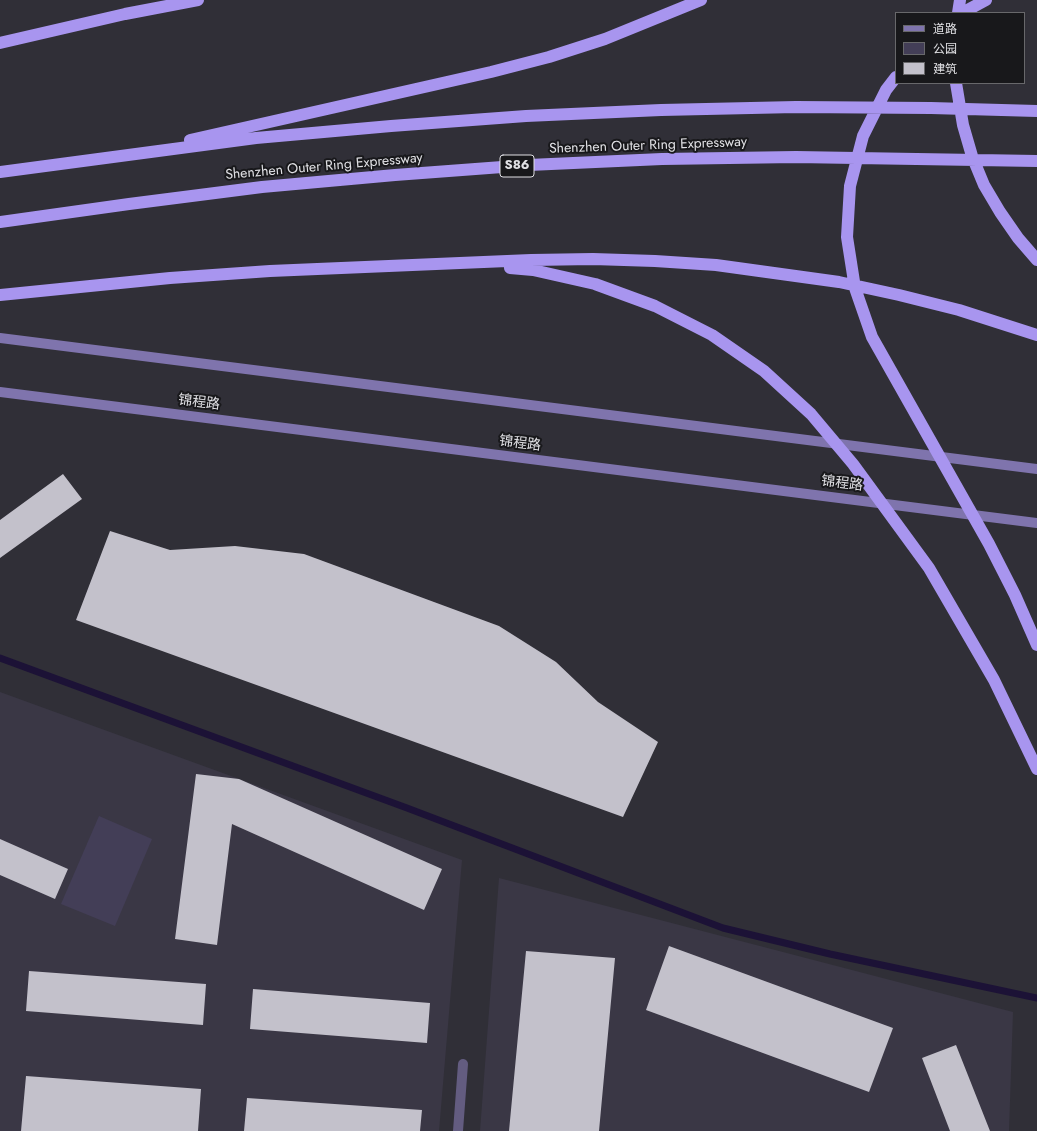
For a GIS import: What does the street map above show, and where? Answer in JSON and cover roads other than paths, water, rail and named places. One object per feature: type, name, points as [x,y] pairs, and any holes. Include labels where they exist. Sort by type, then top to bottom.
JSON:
[{"type":"highway","points":[[0,43],[124,14],[198,0]]},
{"type":"highway","points":[[122,155],[491,72],[542,59],[605,39],[701,0]]},
{"type":"highway","points":[[958,12],[960,0]]},
{"type":"highway","points":[[964,12],[986,0]]},
{"type":"highway","points":[[895,78],[886,90],[863,136],[850,186],[847,238],[855,288],[872,337],[989,544],[1015,595],[1037,645]]},
{"type":"highway","points":[[956,84],[963,125],[972,156],[984,185],[1018,238],[1037,260]]},
{"type":"highway","points":[[0,172],[264,137],[534,116],[661,110],[796,108],[931,108],[1037,111]]},
{"type":"highway","name":"Shenzhen Outer Ring Expressway","points":[[0,222],[262,187],[529,165],[796,157],[1037,161]]},
{"type":"highway","points":[[0,295],[170,278],[270,271],[593,259],[716,265],[778,272],[900,295],[959,310],[1037,335]]},
{"type":"highway","points":[[469,264],[541,272],[595,284],[655,306],[712,335],[764,371],[811,414],[853,464],[929,568],[994,680],[1037,769]]},
{"type":"main road","points":[[0,338],[1037,469]]},
{"type":"main road","name":"锦程路","points":[[0,392],[1037,523]]},
{"type":"street","points":[[458,1131],[463,1064]]},
{"type":"waterway","points":[[0,658],[407,808],[723,928],[830,954],[1037,998]]}]
